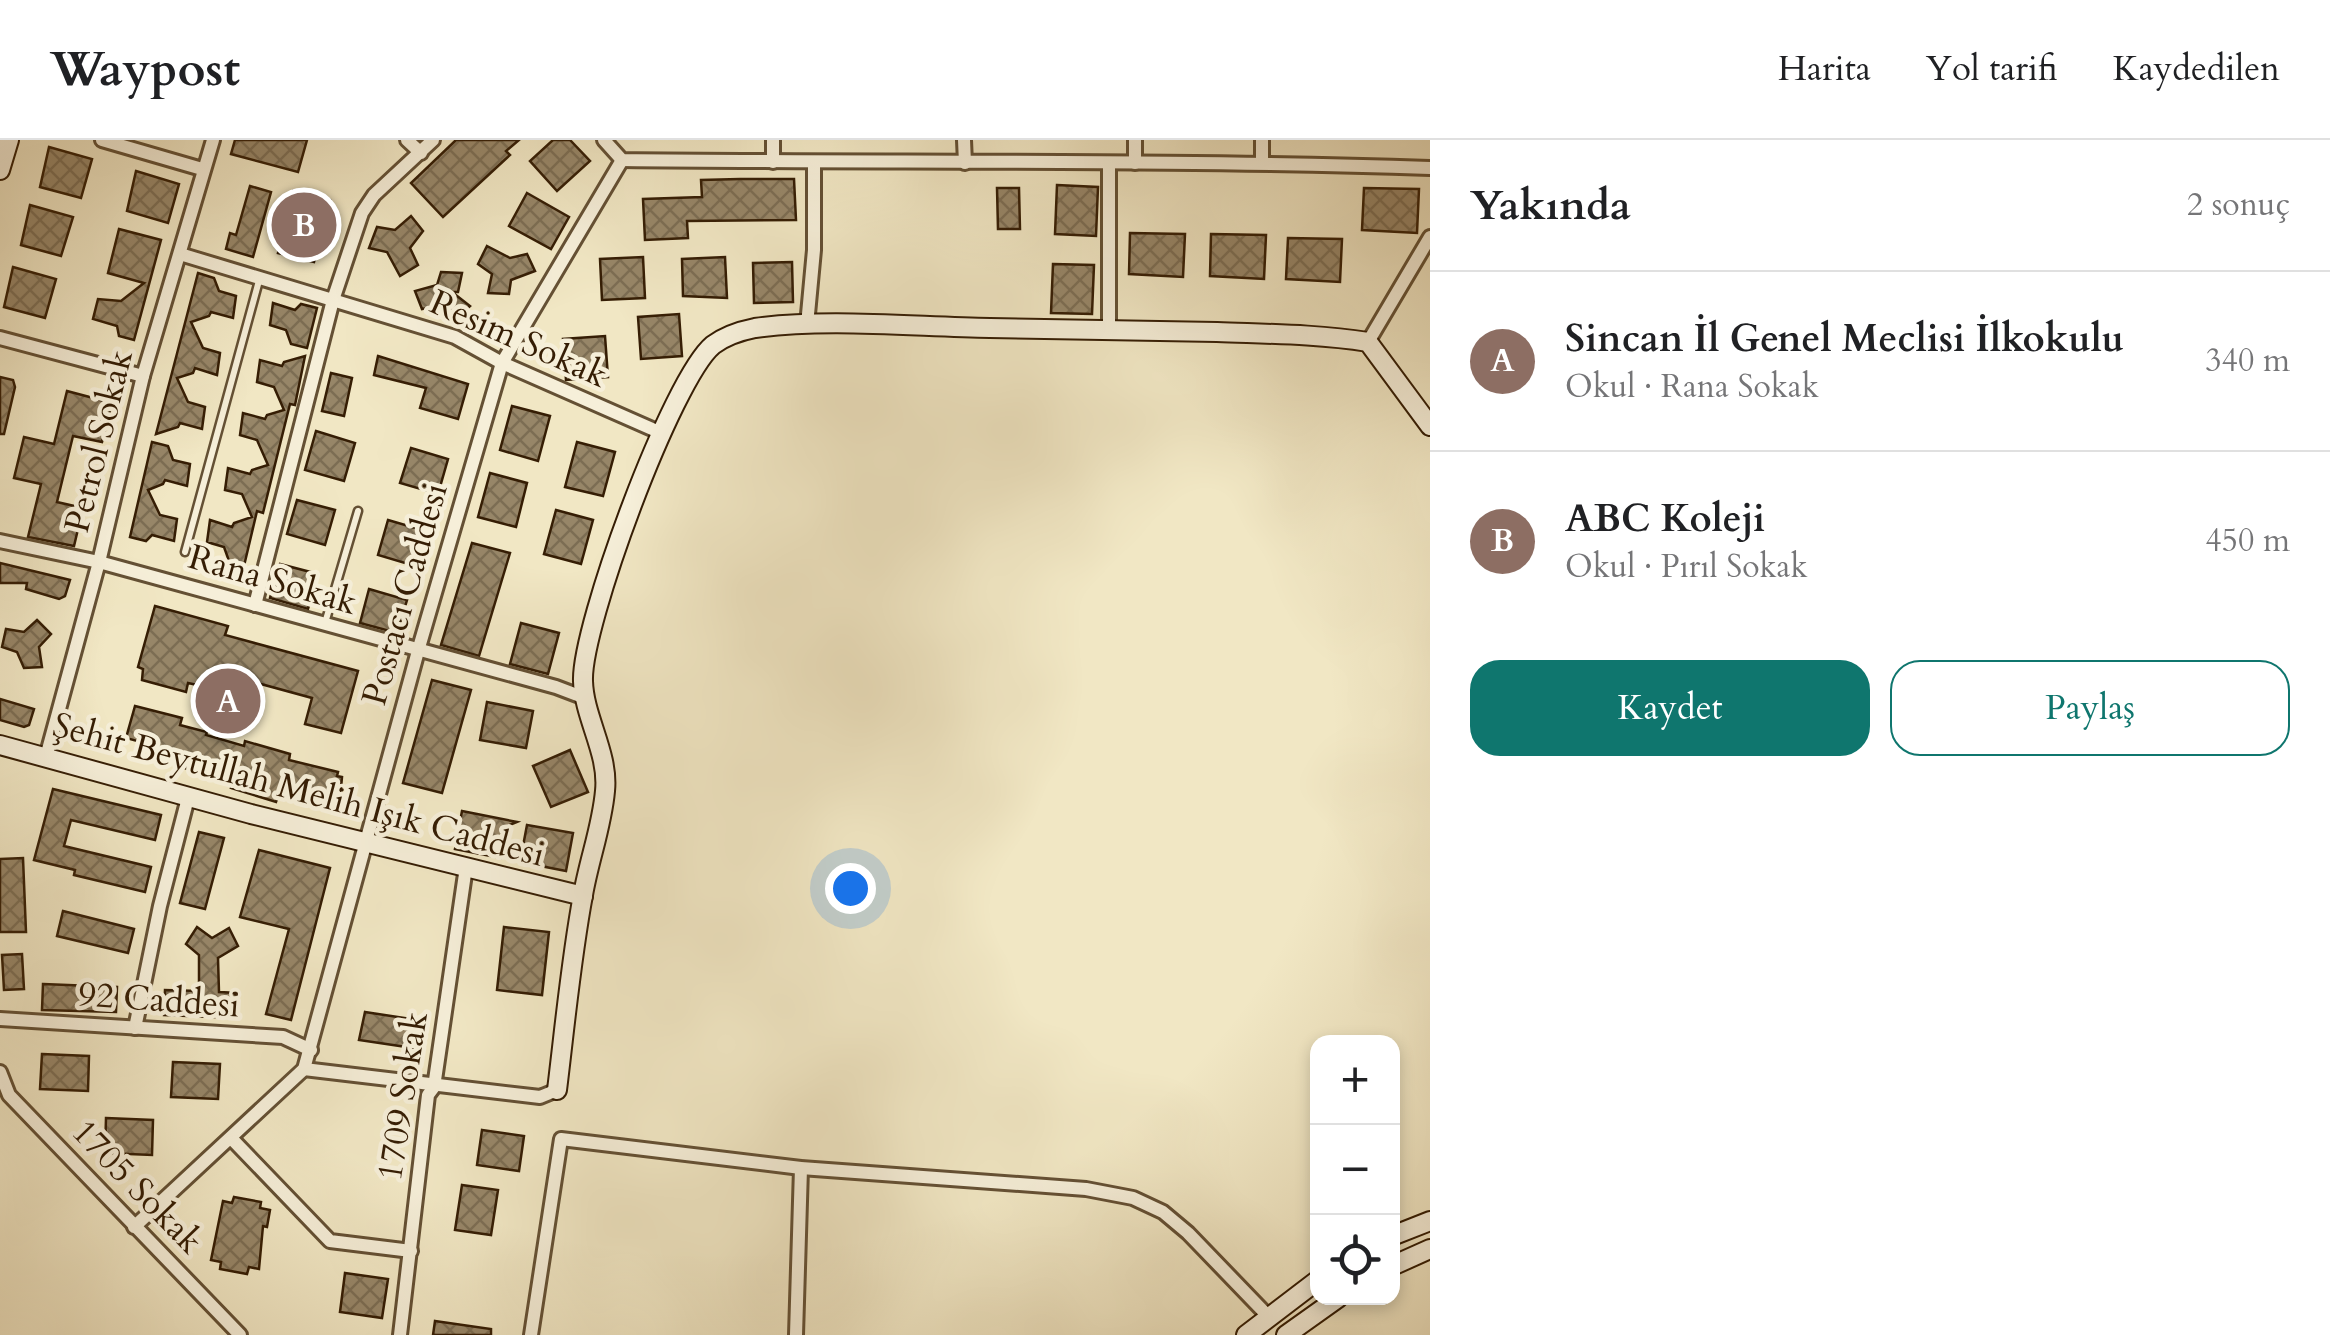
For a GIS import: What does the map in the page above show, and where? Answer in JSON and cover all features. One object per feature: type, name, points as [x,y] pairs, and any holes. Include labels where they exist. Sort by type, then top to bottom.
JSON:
[{"type":"street","points":[[0,170],[9,140]]},
{"type":"street","points":[[102,140],[202,170]]},
{"type":"street","name":"Petrol Sokak","points":[[46,758],[99,562],[142,376],[212,140]]},
{"type":"street","points":[[407,140],[421,153]]},
{"type":"street","points":[[255,605],[333,300],[362,213],[374,195],[433,140]]},
{"type":"street","points":[[604,140],[622,160],[1262,162],[1430,168]]},
{"type":"street","points":[[772,140],[773,162]]},
{"type":"street","points":[[964,140],[965,163]]},
{"type":"street","points":[[1135,140],[1135,163]]},
{"type":"street","points":[[1262,140],[1262,162]]},
{"type":"street","name":"Postacı Caddesi","points":[[304,1069],[418,650],[502,364],[622,160]]},
{"type":"street","points":[[807,326],[814,250],[814,162]]},
{"type":"street","points":[[1109,164],[1109,329]]},
{"type":"street","points":[[1368,342],[1430,237]]},
{"type":"street","name":"Resim Sokak","points":[[180,254],[455,336],[502,364],[659,432]]},
{"type":"street","points":[[134,1226],[304,1069],[540,1097],[557,1090],[583,896],[605,793],[606,774],[582,678],[586,649],[659,432],[692,372],[712,346],[733,334],[756,328],[807,326],[1326,336],[1368,342],[1430,426]]},
{"type":"street","points":[[0,338],[142,376]]},
{"type":"street","name":"Rana Sokak","points":[[0,541],[99,562],[585,698]]},
{"type":"street","name":"Şehit Beytullah Melih Işık Caddesi","points":[[0,745],[188,798],[583,896]]},
{"type":"street","points":[[135,1028],[160,906],[188,798]]},
{"type":"street","name":"1709 Sokak","points":[[400,1335],[428,1095],[434,1086],[466,867]]},
{"type":"street","name":"92 Caddesi","points":[[0,1019],[283,1038],[311,1050]]},
{"type":"street","name":"1705 Sokak","points":[[0,1072],[10,1095],[240,1335]]},
{"type":"street","points":[[231,1138],[330,1240],[411,1251]]},
{"type":"street","points":[[530,1335],[561,1139],[801,1168],[1086,1189],[1133,1198],[1163,1212],[1188,1233],[1268,1316]]},
{"type":"street","points":[[796,1335],[801,1168]]},
{"type":"street","points":[[1400,1233],[1430,1221]]},
{"type":"street","points":[[1400,1262],[1430,1249]]},
{"type":"street","points":[[1246,1335],[1310,1286]]},
{"type":"street","points":[[1286,1335],[1328,1305]]},
{"type":"lane","points":[[185,552],[260,276]]},
{"type":"lane","points":[[325,624],[358,512]]},
{"type":"building","points":[[235,140],[307,140],[298,172],[231,154]]},
{"type":"building","points":[[456,140],[519,140],[506,151],[510,155],[443,217],[411,183]]},
{"type":"building","points":[[553,140],[570,140],[590,161],[557,191],[530,161]]},
{"type":"building","points":[[49,147],[92,159],[81,198],[40,187]]},
{"type":"building","points":[[136,171],[179,184],[168,223],[127,211]]},
{"type":"building","points":[[794,179],[796,220],[687,221],[688,238],[645,240],[643,199],[702,197],[701,180]]},
{"type":"building","points":[[1057,185],[1098,187],[1096,236],[1055,234]]},
{"type":"building","points":[[250,186],[271,192],[253,257],[226,249],[230,233],[236,235]]},
{"type":"building","points":[[997,188],[1019,188],[1020,229],[998,229]]},
{"type":"building","points":[[1364,188],[1419,189],[1417,233],[1362,230]]},
{"type":"building","points":[[293,191],[330,200],[314,262],[278,253]]},
{"type":"building","points":[[527,193],[569,217],[551,249],[509,226]]},
{"type":"building","points":[[30,205],[73,217],[61,256],[21,245]]},
{"type":"building","points":[[411,216],[423,231],[410,248],[418,265],[400,276],[387,252],[369,248],[377,227],[395,230]]},
{"type":"building","points":[[119,229],[161,240],[134,340],[119,336],[117,326],[93,319],[98,299],[121,301],[144,283],[108,273]]},
{"type":"building","points":[[1130,233],[1185,234],[1183,277],[1129,274]]},
{"type":"building","points":[[1211,234],[1266,235],[1264,279],[1210,276]]},
{"type":"building","points":[[1288,238],[1342,239],[1340,282],[1286,279]]},
{"type":"building","points":[[487,246],[510,258],[527,254],[535,271],[511,280],[509,294],[488,293],[492,274],[478,264]]},
{"type":"building","points":[[643,257],[645,298],[602,300],[600,259]]},
{"type":"building","points":[[725,257],[727,298],[683,296],[682,259]]},
{"type":"building","points":[[792,262],[793,302],[754,303],[753,263]]},
{"type":"building","points":[[1053,264],[1094,265],[1092,314],[1051,313]]},
{"type":"building","points":[[13,267],[56,279],[45,318],[4,307]]},
{"type":"building","points":[[441,272],[462,273],[458,292],[452,292],[470,306],[454,321],[438,306],[422,309],[415,291],[437,285]]},
{"type":"building","points":[[198,273],[214,278],[219,291],[236,296],[233,318],[211,312],[191,322],[203,348],[220,353],[217,375],[195,368],[193,373],[177,378],[188,402],[205,407],[202,429],[180,423],[156,434]]},
{"type":"building","points":[[273,303],[295,310],[301,304],[317,308],[307,348],[291,344],[286,330],[270,325]]},
{"type":"building","points":[[679,314],[682,356],[641,359],[638,317]]},
{"type":"building","points":[[605,336],[608,377],[566,380],[563,339]]},
{"type":"building","points":[[305,356],[295,405],[290,404],[263,513],[257,511],[244,566],[229,561],[224,547],[207,542],[210,520],[232,527],[252,517],[242,494],[225,490],[228,468],[250,474],[268,465],[257,440],[240,435],[243,413],[265,419],[284,410],[274,387],[257,382],[260,360],[282,366]]},
{"type":"building","points":[[378,356],[468,384],[458,419],[420,408],[426,388],[374,375]]},
{"type":"building","points":[[331,373],[352,378],[344,416],[322,411]]},
{"type":"building","points":[[0,377],[13,380],[15,387],[4,434],[0,434]]},
{"type":"building","points":[[67,391],[112,403],[102,442],[73,436],[57,502],[83,508],[74,546],[28,537],[41,484],[14,478],[24,437],[54,444]]},
{"type":"building","points":[[512,406],[550,416],[538,461],[500,450]]},
{"type":"building","points":[[316,431],[355,443],[344,481],[305,470]]},
{"type":"building","points":[[152,442],[168,446],[173,460],[190,464],[187,486],[165,480],[148,490],[160,515],[177,519],[174,541],[152,535],[146,541],[130,537]]},
{"type":"building","points":[[577,442],[615,452],[603,496],[565,487]]},
{"type":"building","points":[[411,448],[448,459],[438,494],[400,483]]},
{"type":"building","points":[[490,473],[527,483],[516,527],[478,517]]},
{"type":"building","points":[[297,500],[335,510],[325,545],[287,534]]},
{"type":"building","points":[[556,510],[593,520],[581,564],[544,554]]},
{"type":"building","points":[[388,520],[426,531],[415,566],[378,555]]},
{"type":"building","points":[[472,543],[510,553],[479,656],[441,645]]},
{"type":"building","points":[[0,563],[70,580],[65,596],[59,599],[26,589],[27,583],[0,583]]},
{"type":"building","points":[[280,564],[318,574],[308,609],[270,598]]},
{"type":"building","points":[[369,589],[407,600],[397,633],[360,623]]},
{"type":"building","points":[[155,606],[228,626],[225,635],[358,671],[341,733],[305,724],[312,698],[250,681],[243,707],[208,697],[211,688],[188,683],[186,692],[142,680],[143,669],[138,667]]},
{"type":"building","points":[[37,620],[51,634],[39,647],[42,667],[24,668],[17,652],[2,647],[6,629],[24,632]]},
{"type":"building","points":[[521,623],[559,633],[548,674],[510,664]]},
{"type":"building","points":[[432,680],[471,690],[442,793],[403,783]]},
{"type":"building","points":[[0,699],[34,709],[29,725],[0,720]]},
{"type":"building","points":[[487,702],[533,711],[526,748],[480,740]]},
{"type":"building","points":[[135,706],[182,718],[180,725],[207,732],[206,735],[244,746],[245,741],[290,754],[289,760],[338,772],[337,776],[342,777],[341,788],[334,812],[278,796],[276,802],[231,788],[233,782],[177,766],[181,753],[126,738]]},
{"type":"building","points":[[570,750],[588,792],[551,807],[533,766]]},
{"type":"building","points":[[53,789],[161,815],[155,840],[71,820],[64,846],[151,867],[145,892],[74,875],[75,870],[34,860]]},
{"type":"building","points":[[462,811],[517,822],[507,826],[501,858],[455,849]]},
{"type":"building","points":[[527,825],[573,833],[566,871],[520,862]]},
{"type":"building","points":[[199,832],[224,838],[205,909],[180,903]]},
{"type":"building","points":[[259,850],[330,868],[291,1020],[266,1014],[289,929],[240,917]]},
{"type":"building","points":[[23,858],[26,932],[0,932],[0,859]]},
{"type":"building","points":[[63,911],[134,929],[128,953],[57,936]]},
{"type":"building","points":[[197,927],[212,938],[229,928],[238,946],[218,958],[219,992],[238,993],[237,1018],[164,1015],[165,990],[199,991],[199,955],[186,944]]},
{"type":"building","points":[[504,927],[549,932],[542,995],[497,990]]},
{"type":"building","points":[[22,954],[24,989],[4,990],[2,955]]},
{"type":"building","points":[[43,984],[117,987],[116,1012],[42,1010]]},
{"type":"building","points":[[365,1012],[424,1021],[420,1049],[359,1040]]},
{"type":"building","points":[[42,1054],[89,1056],[88,1091],[40,1089]]},
{"type":"building","points":[[173,1062],[220,1064],[218,1099],[171,1097]]},
{"type":"building","points":[[106,1118],[153,1120],[152,1155],[105,1153]]},
{"type":"building","points":[[482,1130],[524,1136],[519,1171],[477,1165]]},
{"type":"building","points":[[462,1185],[498,1190],[491,1235],[455,1230]]},
{"type":"building","points":[[234,1197],[261,1202],[260,1208],[270,1210],[267,1227],[263,1226],[259,1269],[249,1267],[247,1274],[220,1269],[221,1262],[211,1260],[223,1201],[232,1203]]},
{"type":"building","points":[[345,1273],[388,1279],[382,1318],[340,1312]]},
{"type":"building","points":[[435,1321],[491,1329],[491,1335],[433,1335]]},
{"type":"place","name":"ABC Koleji","points":[[304,225]]},
{"type":"place","name":"Sincan İl Genel Meclisi İlkokulu","points":[[228,701]]}]
